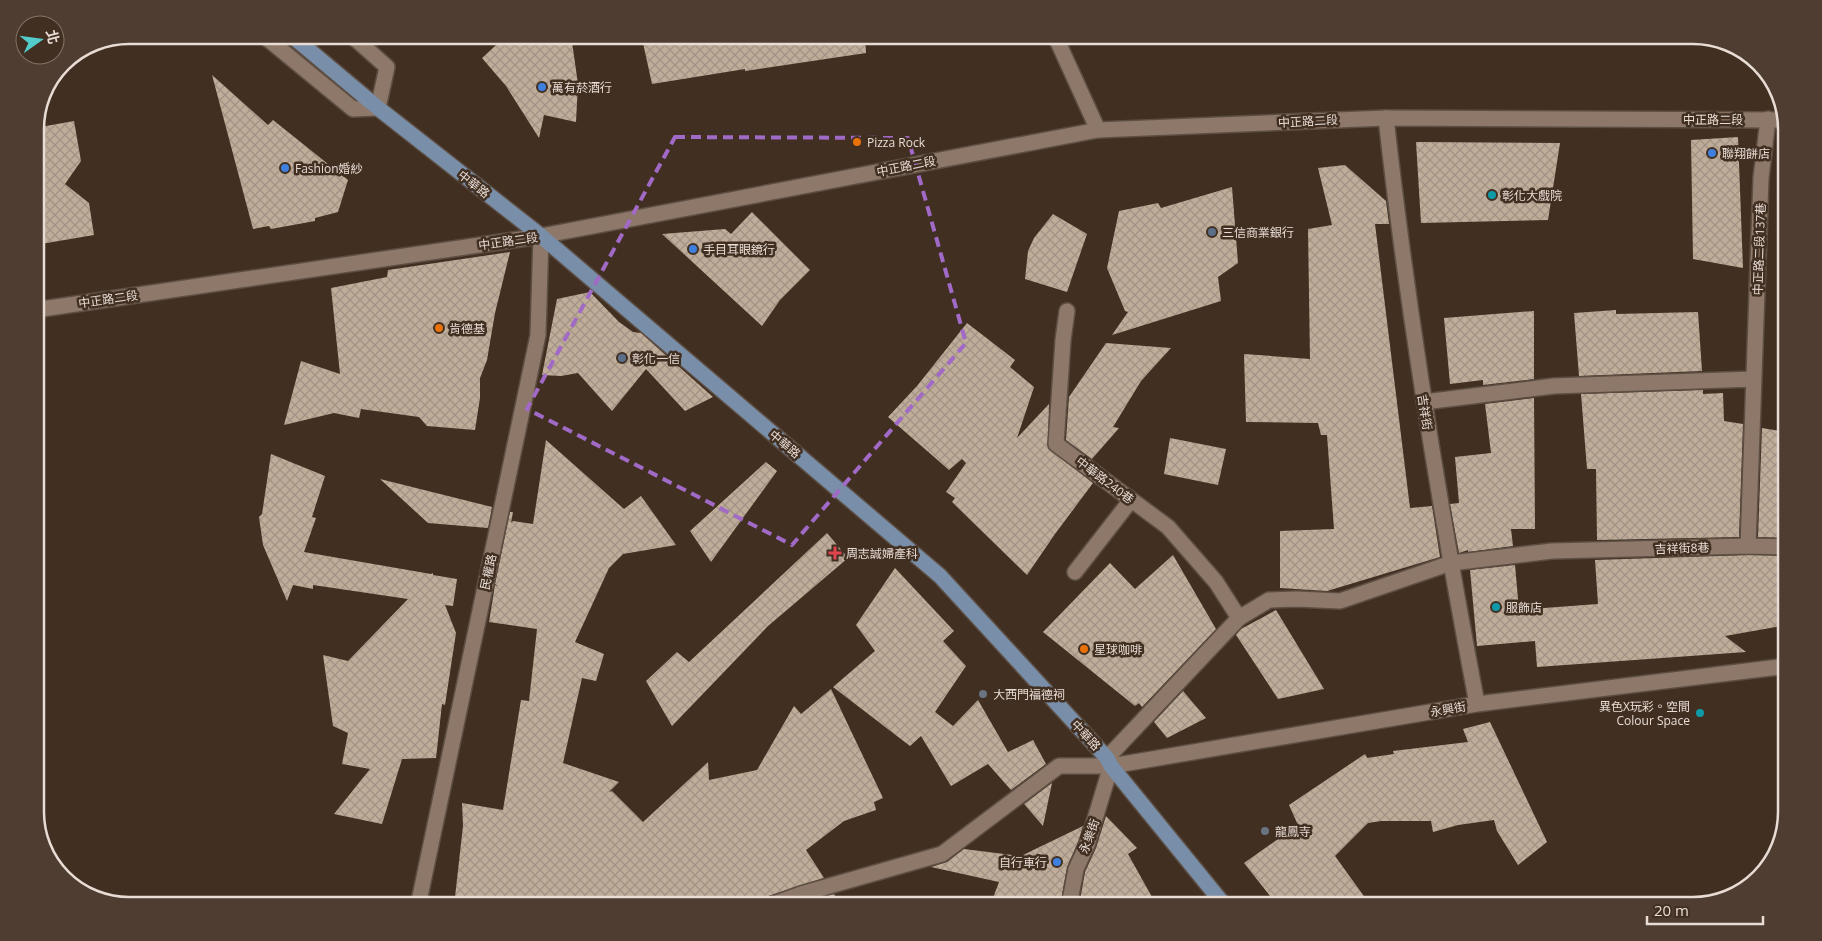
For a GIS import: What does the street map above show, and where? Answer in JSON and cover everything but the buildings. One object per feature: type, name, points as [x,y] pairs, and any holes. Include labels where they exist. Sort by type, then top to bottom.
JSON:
[{"type":"main road","name":"中華路","points":[[302,44],[378,108],[541,236],[940,576],[1109,762],[1218,897]]},
{"type":"street","points":[[274,44],[353,109],[378,108],[387,67],[361,44]]},
{"type":"street","points":[[1059,44],[1098,130]]},
{"type":"street","name":"中正路二段","points":[[44,309],[541,236],[1098,130],[1386,118],[1778,120]]},
{"type":"street","name":"吉祥街","points":[[1386,118],[1398,221],[1424,402],[1477,704]]},
{"type":"street","name":"中正路二段137巷","points":[[1753,379],[1761,178],[1768,119]]},
{"type":"street","name":"民權路","points":[[420,897],[538,335],[541,236]]},
{"type":"street","name":"中華路240巷","points":[[1067,311],[1063,340],[1056,444],[1168,526],[1216,582],[1239,618]]},
{"type":"street","points":[[1424,402],[1554,386],[1753,379],[1748,546]]},
{"type":"street","points":[[1075,572],[1131,500]]},
{"type":"street","name":"吉祥街8巷","points":[[1451,563],[1552,552],[1778,547]]},
{"type":"street","points":[[1109,762],[1239,618],[1269,600],[1340,601],[1451,563]]},
{"type":"street","name":"永興街","points":[[793,897],[942,854],[1059,766],[1109,762],[1477,704],[1778,667]]},
{"type":"street","name":"永樂街","points":[[1071,897],[1076,870],[1087,845],[1109,762]]},
{"type":"highlighted area","points":[[675,137],[908,138],[966,343],[792,545],[527,409]]},
{"type":"place","name":"萬有菸酒行","points":[[542,87]]},
{"type":"place","name":"Pizza Rock","points":[[857,142]]},
{"type":"place","name":"聯翔餅店","points":[[1712,153]]},
{"type":"place","name":"Fashion婚紗","points":[[285,168]]},
{"type":"place","name":"彰化大戲院","points":[[1492,195]]},
{"type":"place","name":"三信商業銀行","points":[[1212,232]]},
{"type":"place","name":"手目耳眼鏡行","points":[[693,249]]},
{"type":"place","name":"肯德基","points":[[439,328]]},
{"type":"place","name":"彰化一信","points":[[622,358]]},
{"type":"place","name":"周志誠婦產科","points":[[835,553]]},
{"type":"place","name":"服飾店","points":[[1496,607]]},
{"type":"place","name":"星球咖啡","points":[[1084,649]]},
{"type":"place","name":"大西門福德祠","points":[[983,694]]},
{"type":"place","name":"異色X玩彩。空間 Colour Space","points":[[1700,713]]},
{"type":"place","name":"龍鳳寺","points":[[1265,831]]},
{"type":"place","name":"自行車行","points":[[1057,862]]}]
